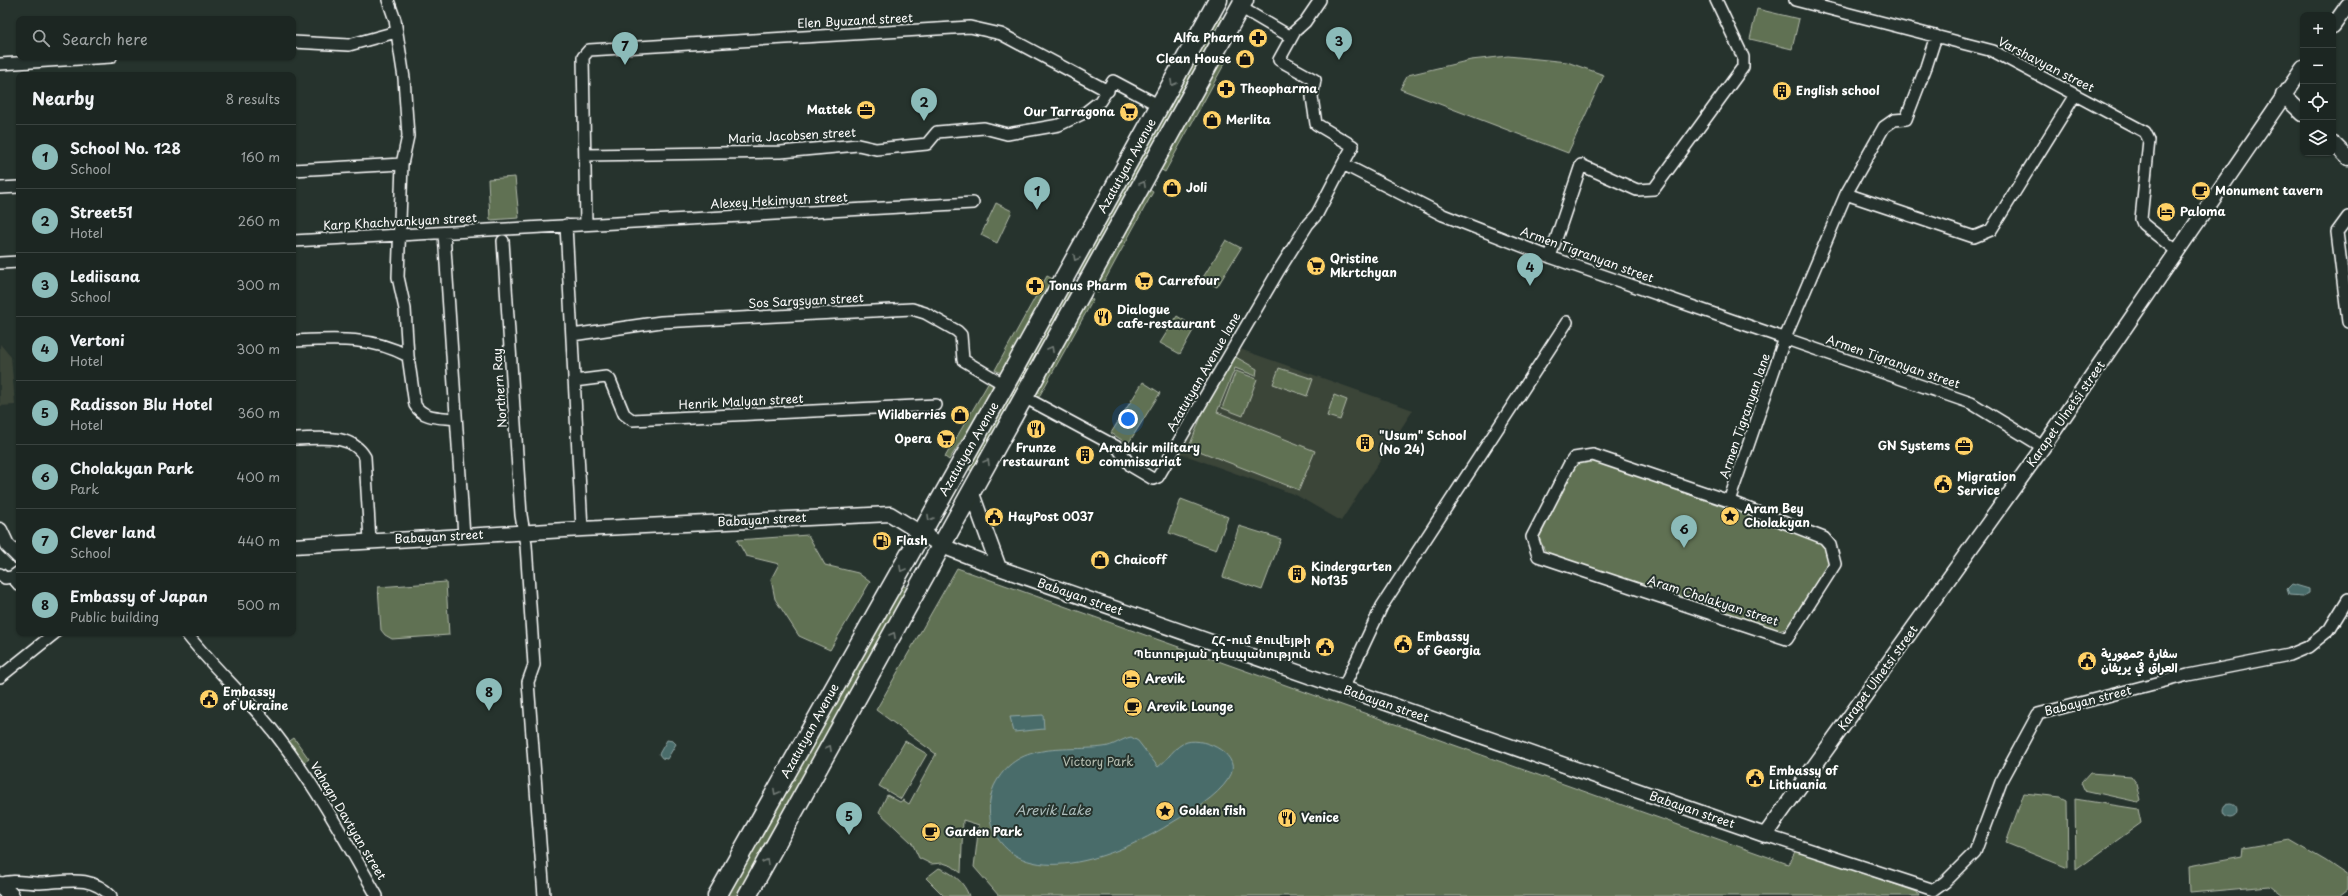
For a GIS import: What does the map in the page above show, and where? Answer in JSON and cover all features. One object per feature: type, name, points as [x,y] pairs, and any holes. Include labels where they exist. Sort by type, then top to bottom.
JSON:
[{"type":"main road","name":"Azatutyan Avenue","points":[[717,896],[1005,385],[1218,0]]},
{"type":"main road","name":"Azatutyan Avenue","points":[[747,896],[1242,4]]},
{"type":"main road","points":[[0,885],[11,896]]},
{"type":"street","points":[[388,0],[395,20],[403,66],[408,136],[402,164],[398,237],[398,277],[405,309],[408,356],[415,405],[419,411],[426,415],[456,419]]},
{"type":"street","points":[[1320,0],[1305,22],[1291,37],[1279,60],[1315,80],[1312,97],[1316,124],[1353,146],[1343,164]]},
{"type":"street","points":[[1550,257],[1581,165],[1638,190],[1654,189],[1743,67],[1744,62],[1716,0]]},
{"type":"street","name":"Varshavyan street","points":[[1795,0],[1993,51],[2148,135],[2141,219],[2143,224],[2178,252]]},
{"type":"street","points":[[1242,4],[1291,37]]},
{"type":"street","points":[[2336,22],[2348,5]]},
{"type":"street","points":[[2336,29],[2348,13]]},
{"type":"street","name":"Elen Byuzand street","points":[[585,155],[583,57],[589,50],[970,27],[1001,34],[1108,91]]},
{"type":"street","points":[[296,42],[349,45],[396,32]]},
{"type":"street","name":"Armen Tigranyan lane","points":[[1729,501],[1785,338],[1846,194],[1884,127],[1894,120],[1906,119],[1936,36]]},
{"type":"street","points":[[0,64],[63,60]]},
{"type":"street","name":"Karapet Ulnetsi street","points":[[1765,835],[2043,447],[2300,72]]},
{"type":"street","name":"Karapet Ulnetsi street","points":[[2281,99],[2300,76]]},
{"type":"street","name":"Maria Jacobsen street","points":[[585,155],[781,152],[858,145],[876,149],[927,144],[937,132],[984,128],[1007,134],[1059,125],[1086,112],[1100,101],[1108,91],[1113,81],[1160,106]]},
{"type":"street","points":[[1846,194],[1974,237],[1982,236],[1991,230],[2075,95]]},
{"type":"street","points":[[2281,99],[2300,112]]},
{"type":"street","points":[[2336,146],[2348,158]]},
{"type":"street","points":[[585,155],[586,224]]},
{"type":"street","points":[[296,170],[402,164]]},
{"type":"street","name":"Azatutyan Avenue lane","points":[[1024,397],[1117,447],[1131,466],[1153,479],[1158,477],[1279,270],[1308,224],[1317,214],[1343,164]]},
{"type":"street","name":"Armen Tigranyan street","points":[[1343,164],[1443,215],[1550,257],[1971,403],[2043,447]]},
{"type":"street","points":[[0,188],[16,187]]},
{"type":"street","name":"Alexey Hekimyan street","points":[[566,226],[973,203]]},
{"type":"street","points":[[2348,217],[2337,232],[2348,322]]},
{"type":"street","points":[[566,226],[582,529]]},
{"type":"street","name":"Karp Khachvankyan street","points":[[296,241],[398,237],[566,226]]},
{"type":"street","points":[[444,233],[464,536]]},
{"type":"street","name":"Northern Ray","points":[[504,242],[522,532],[526,545],[534,665],[528,682],[544,896]]},
{"type":"street","points":[[0,263],[16,262]]},
{"type":"street","name":"Sos Sargsyan street","points":[[572,336],[661,322],[919,310],[957,331],[961,335],[964,360],[1005,385]]},
{"type":"street","points":[[1342,689],[1382,606],[1567,322]]},
{"type":"street","points":[[296,341],[340,338],[368,341],[392,347],[408,356]]},
{"type":"street","name":"Henrik Malyan street","points":[[574,381],[606,377],[610,380],[624,414],[632,420],[936,405]]},
{"type":"street","points":[[296,439],[340,438],[360,448],[365,457],[370,541]]},
{"type":"street","name":"Aram Cholakyan street","points":[[1593,455],[1729,501],[1824,538],[1830,545],[1835,564],[1787,639],[1538,556],[1532,537],[1574,458],[1593,455]]},
{"type":"street","points":[[971,491],[999,568]]},
{"type":"street","name":"Babayan street","points":[[296,546],[522,532],[890,514],[920,534],[942,546],[999,568],[1342,689],[1765,835],[1934,890],[1945,882],[1976,852],[2001,782],[2038,714],[2188,675],[2288,654],[2308,647],[2329,630],[2348,599]]},
{"type":"street","points":[[0,530],[7,545],[16,554]]},
{"type":"street","points":[[0,574],[6,578],[16,578]]},
{"type":"street","points":[[0,677],[51,636]]},
{"type":"street","name":"Vahagn Davtyan street","points":[[188,636],[206,658],[267,724],[311,781],[377,896]]},
{"type":"street","points":[[0,885],[11,880],[40,883],[78,880],[92,882],[111,896]]},
{"type":"shaded area","points":[[0,344],[11,357],[15,405],[0,406]]},
{"type":"shaded area","points":[[1237,348],[1413,410],[1341,521],[1296,495],[1179,453]]},
{"type":"green space","points":[[1757,9],[1799,19],[1792,49],[1750,39]]},
{"type":"green space","points":[[1220,16],[1223,18],[1219,30],[1082,276],[1075,272],[1212,27]]},
{"type":"green space","points":[[1216,55],[1226,61],[1165,172],[1155,166]]},
{"type":"green space","points":[[1508,56],[1567,62],[1604,75],[1568,153],[1400,89],[1408,75],[1471,60]]},
{"type":"green space","points":[[515,177],[519,218],[490,220],[488,179]]},
{"type":"green space","points":[[1145,187],[1153,192],[1098,293],[1090,288]]},
{"type":"green space","points":[[996,203],[1012,211],[997,243],[981,235]]},
{"type":"green space","points":[[1226,240],[1241,248],[1217,287],[1202,279]]},
{"type":"green space","points":[[1047,276],[1055,280],[1003,374],[995,370]]},
{"type":"green space","points":[[1068,288],[1073,292],[972,471],[966,468]]},
{"type":"green space","points":[[1085,295],[1093,300],[1036,402],[1028,397]]},
{"type":"green space","points":[[1177,316],[1195,327],[1180,354],[1160,343]]},
{"type":"green space","points":[[1234,356],[1257,369],[1256,376],[1235,368],[1217,412],[1315,451],[1299,490],[1189,447],[1205,407]]},
{"type":"green space","points":[[1279,368],[1313,379],[1307,396],[1273,384]]},
{"type":"green space","points":[[1236,371],[1257,379],[1243,416],[1222,408]]},
{"type":"green space","points":[[989,382],[996,386],[949,460],[945,457]]},
{"type":"green space","points":[[1143,382],[1160,393],[1128,444],[1111,433]]},
{"type":"green space","points":[[1334,395],[1347,400],[1340,420],[1327,416]]},
{"type":"green space","points":[[1591,459],[1824,543],[1829,565],[1789,627],[1774,631],[1546,553],[1539,538],[1576,463]]},
{"type":"green space","points":[[1181,499],[1228,517],[1216,550],[1169,533]]},
{"type":"green space","points":[[1239,526],[1281,539],[1262,590],[1223,577]]},
{"type":"green space","points":[[808,535],[825,565],[858,573],[870,582],[830,650],[799,636],[775,599],[771,579],[779,564],[746,556],[737,540]]},
{"type":"green space","name":"Victory Park","points":[[957,568],[1788,864],[1796,850],[1917,892],[1919,896],[999,896],[974,867],[979,825],[963,820],[961,873],[952,866],[943,863],[931,864],[919,858],[912,843],[879,812],[887,795],[900,802],[903,800],[909,804],[936,754],[876,710]]},
{"type":"green space","points":[[446,582],[449,635],[392,639],[385,635],[381,630],[378,587]]},
{"type":"green space","points":[[900,584],[910,589],[738,896],[724,896]]},
{"type":"green space","points":[[294,738],[309,759],[303,763],[287,743]]},
{"type":"green space","points":[[905,741],[927,754],[901,799],[879,786]]},
{"type":"green space","points":[[2090,773],[2131,776],[2137,784],[2141,800],[2138,802],[2084,790],[2081,783]]},
{"type":"green space","points":[[2024,793],[2061,797],[2067,800],[2068,868],[2006,843]]},
{"type":"green space","points":[[2075,799],[2138,809],[2141,823],[2076,870]]},
{"type":"green space","points":[[2290,840],[2348,876],[2348,889],[2339,896],[2283,896],[2270,886],[2190,893],[2189,866],[2242,856],[2243,848]]},
{"type":"green space","points":[[939,868],[961,882],[969,896],[944,896],[926,878]]},
{"type":"water","points":[[2292,584],[2309,589],[2309,593],[2303,596],[2289,595],[2287,589]]},
{"type":"water","points":[[1043,715],[1044,729],[1014,732],[1010,717]]},
{"type":"water","name":"Arevik Lake","points":[[1131,737],[1138,741],[1158,767],[1182,744],[1195,741],[1213,745],[1221,750],[1231,762],[1232,770],[1229,778],[1218,792],[1196,808],[1153,834],[1104,855],[1077,862],[1051,864],[1028,861],[1008,850],[993,830],[990,819],[990,802],[992,791],[1004,771],[1015,761],[1041,751],[1107,746]]},
{"type":"water","points":[[667,740],[673,741],[676,744],[667,759],[662,758],[659,754]]},
{"type":"water","points":[[2227,804],[2233,804],[2237,808],[2237,814],[2233,818],[2227,818],[2223,814],[2223,808]]},
{"type":"place","name":"Alfa Pharm","points":[[1258,38]]},
{"type":"place","name":"Clean House","points":[[1245,59]]},
{"type":"place","name":"Lediisana","points":[[1339,60]]},
{"type":"place","name":"Clever land","points":[[625,65]]},
{"type":"place","name":"Theopharma","points":[[1226,89]]},
{"type":"place","name":"English school","points":[[1782,91]]},
{"type":"place","name":"Mattek","points":[[866,110]]},
{"type":"place","name":"Our Tarragona","points":[[1129,112]]},
{"type":"place","name":"Merlita","points":[[1212,120]]},
{"type":"place","name":"Street51","points":[[924,121]]},
{"type":"place","name":"Joli","points":[[1172,188]]},
{"type":"place","name":"Monument tavern","points":[[2201,191]]},
{"type":"place","name":"School No. 128","points":[[1037,210]]},
{"type":"place","name":"Paloma","points":[[2166,212]]},
{"type":"place","name":"Qristine Mkrtchyan","points":[[1316,266]]},
{"type":"place","name":"Carrefour","points":[[1144,281]]},
{"type":"place","name":"Tonus Pharm","points":[[1035,286]]},
{"type":"place","name":"Vertoni","points":[[1530,286]]},
{"type":"place","name":"Dialogue cafe-restaurant","points":[[1103,317]]},
{"type":"place","name":"Wildberries","points":[[960,415]]},
{"type":"place","name":"Frunze restaurant","points":[[1036,429]]},
{"type":"place","name":"Opera","points":[[946,439]]},
{"type":"place","name":"\"Usum\" School (No 24)","points":[[1365,443]]},
{"type":"place","name":"GN Systems","points":[[1964,446]]},
{"type":"place","name":"Arabkir military commissariat","points":[[1085,455]]},
{"type":"place","name":"Migration Service","points":[[1943,484]]},
{"type":"place","name":"Aram Bey Cholakyan","points":[[1730,516]]},
{"type":"place","name":"HayPost 0037","points":[[994,517]]},
{"type":"place","name":"Flash","points":[[882,541]]},
{"type":"place","name":"Cholakyan Park","points":[[1684,548]]},
{"type":"place","name":"Chaicoff","points":[[1100,560]]},
{"type":"place","name":"Kindergarten No135","points":[[1297,574]]},
{"type":"place","name":"Embassy of Georgia","points":[[1403,644]]},
{"type":"place","name":"ՀՀ-ում Քուվեյթի Պետության դեսպանություն","points":[[1325,647]]},
{"type":"place","name":"سفارة جمهورية العراق في يريفان","points":[[2087,661]]},
{"type":"place","name":"Arevik","points":[[1131,679]]},
{"type":"place","name":"Embassy of Ukraine","points":[[209,699]]},
{"type":"place","name":"Arevik Lounge","points":[[1133,707]]},
{"type":"place","name":"Embassy of Japan","points":[[489,711]]},
{"type":"place","name":"Embassy of Lithuania","points":[[1755,778]]},
{"type":"place","name":"Golden fish","points":[[1165,811]]},
{"type":"place","name":"Venice","points":[[1287,818]]},
{"type":"place","name":"Garden Park","points":[[931,832]]},
{"type":"place","name":"Radisson Blu Hotel","points":[[849,835]]}]
